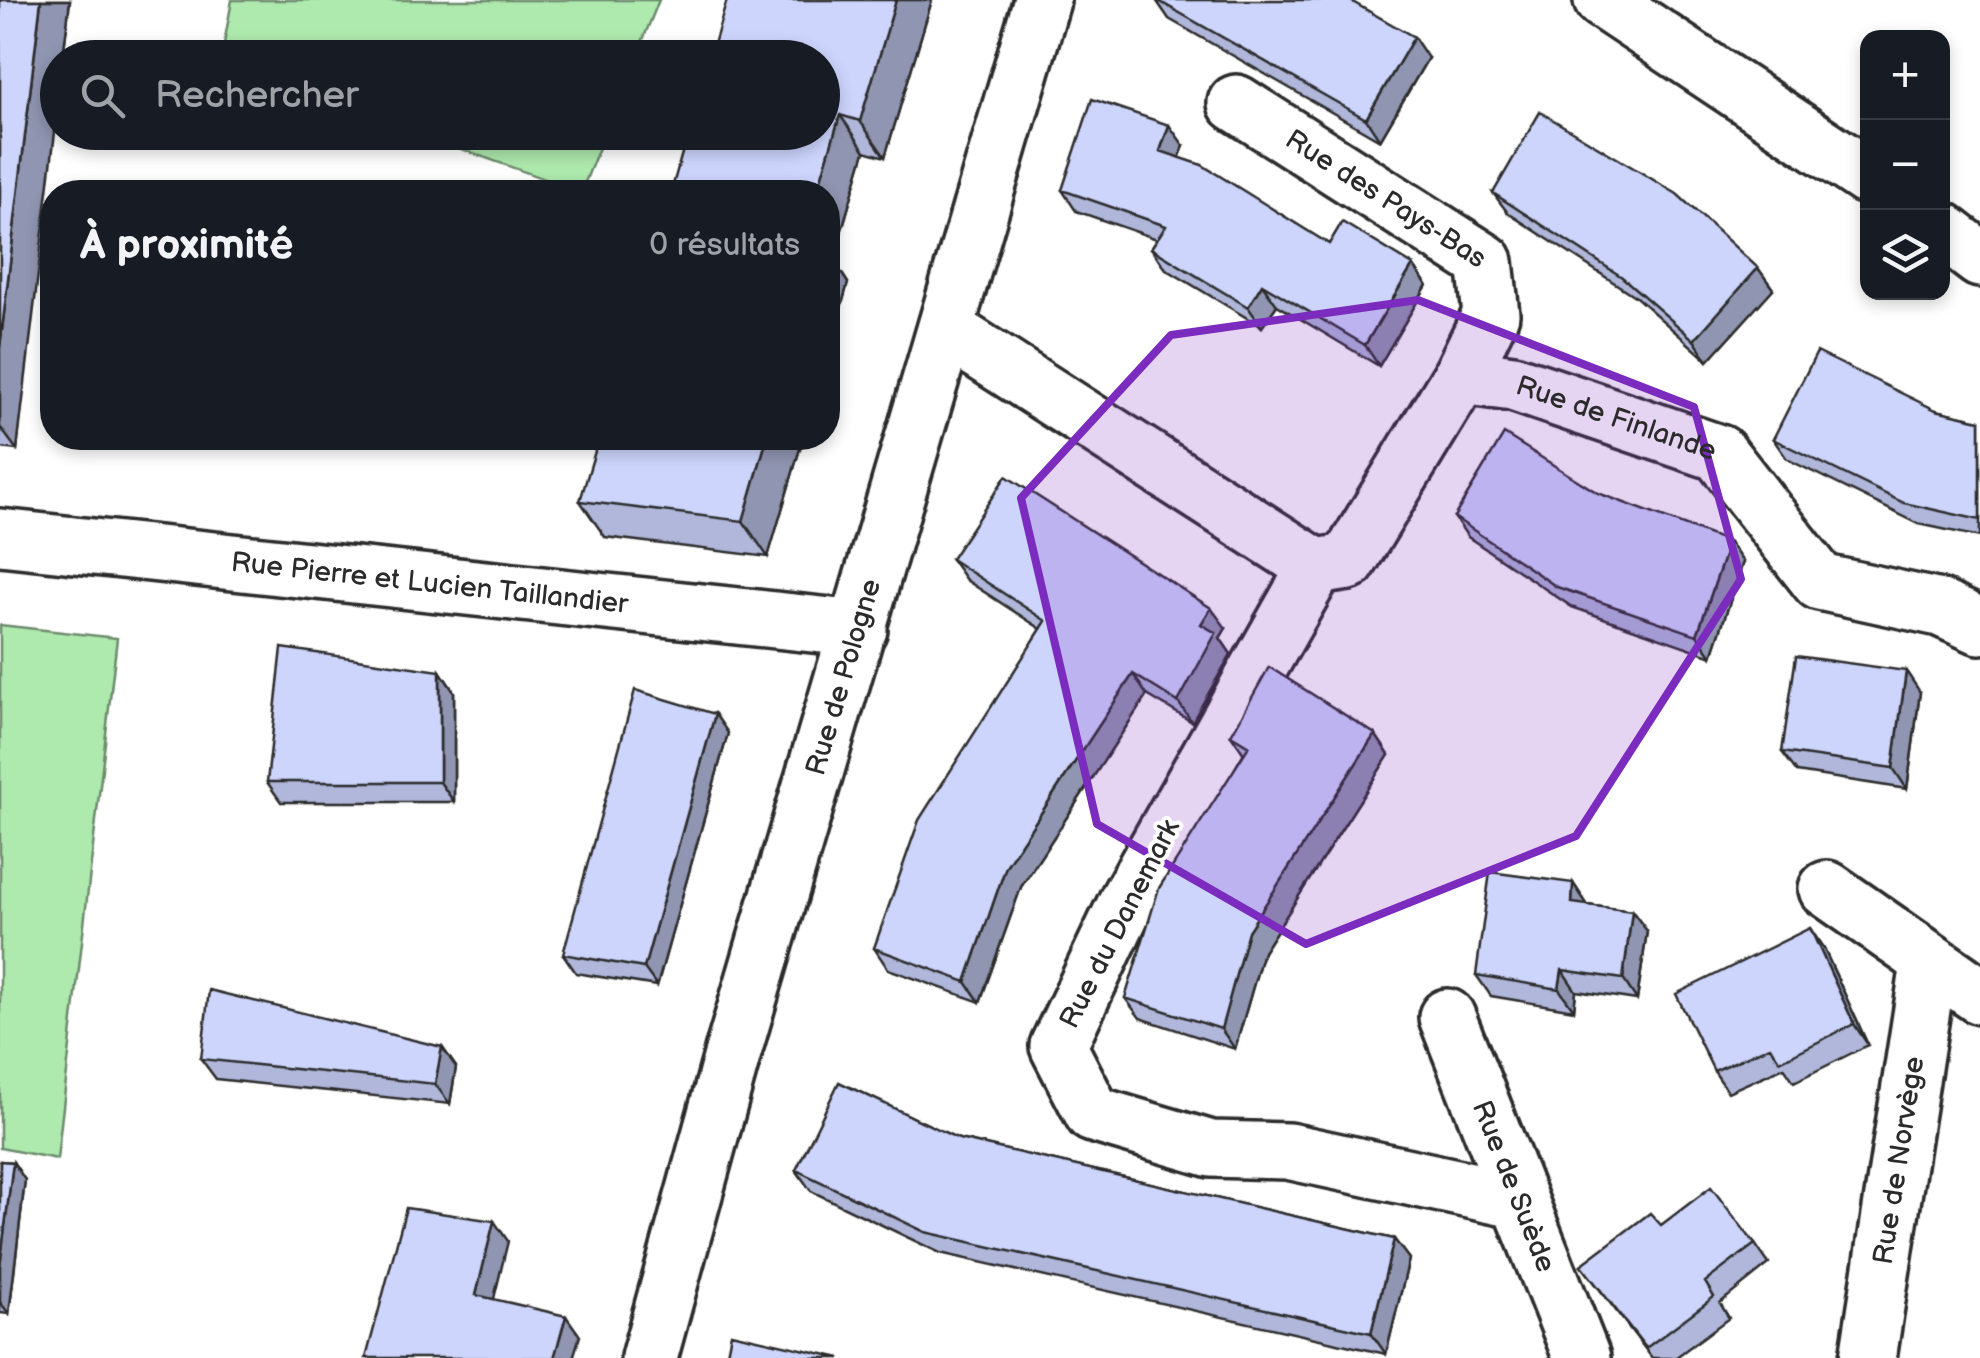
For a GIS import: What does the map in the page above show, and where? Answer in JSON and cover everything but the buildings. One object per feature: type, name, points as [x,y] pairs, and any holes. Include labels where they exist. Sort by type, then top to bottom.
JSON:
[{"type":"street","name":"Rue de Pologne","points":[[649,1358],[733,1052],[1042,0]]},
{"type":"street","points":[[1602,0],[1860,172]]},
{"type":"street","name":"Rue des Pays-Bas","points":[[1236,102],[1485,262],[1491,314],[1461,376]]},
{"type":"street","points":[[1950,236],[1980,259]]},
{"type":"street","points":[[947,330],[1332,565],[1461,376]]},
{"type":"street","name":"Rue de Finlande","points":[[1461,376],[1513,383],[1720,453],[1820,582],[1940,608],[1980,626]]},
{"type":"street","name":"Rue Pierre et Lucien Taillandier","points":[[0,537],[859,630]]},
{"type":"street","name":"Rue du Danemark","points":[[1332,565],[1128,899],[1058,1046],[1093,1114],[1210,1149],[1288,1151],[1516,1200]]},
{"type":"street","points":[[1827,889],[1929,964],[1980,996]]},
{"type":"street","name":"Rue de Norvège","points":[[1868,1358],[1929,964]]},
{"type":"street","name":"Rue de Suède","points":[[1447,1017],[1516,1200],[1582,1358]]},
{"type":"highlighted area","points":[[1418,300],[1694,407],[1741,579],[1576,836],[1306,944],[1097,824],[1021,498],[1171,335]]},
{"type":"green space","points":[[232,0],[659,0],[643,40],[225,40]]},
{"type":"green space","points":[[464,150],[598,150],[586,180],[547,180]]},
{"type":"green space","points":[[0,625],[117,638],[57,1159],[0,1148]]}]
